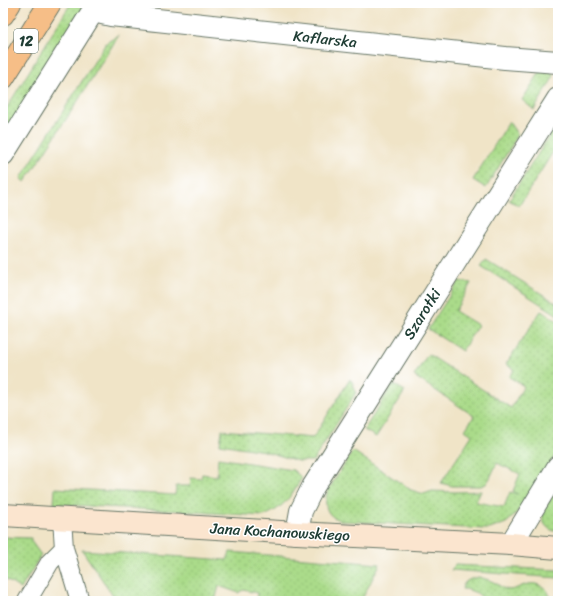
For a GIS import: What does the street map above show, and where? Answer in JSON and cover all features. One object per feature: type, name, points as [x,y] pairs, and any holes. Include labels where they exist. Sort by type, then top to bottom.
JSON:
[{"type":"highway","name":"12","points":[[3,14],[10,3]]},
{"type":"highway","name":"12","points":[[3,78],[50,3]]},
{"type":"street","name":"Kaflarska","points":[[96,7],[111,15],[505,58],[558,62]]},
{"type":"street","points":[[3,154],[96,7]]},
{"type":"street","name":"Szarotki","points":[[297,533],[301,512],[313,487],[558,99]]},
{"type":"street","points":[[511,544],[558,467]]},
{"type":"street","name":"Jana Kochanowskiego","points":[[3,515],[297,533],[511,544],[558,548]]},
{"type":"lane","points":[[62,519],[64,548],[80,601]]},
{"type":"lane","points":[[27,601],[50,562],[64,548]]},
{"type":"green space","points":[[71,3],[89,3],[3,141],[3,114]]},
{"type":"green space","points":[[119,35],[25,182],[21,178],[106,43]]},
{"type":"green space","points":[[542,69],[551,71],[554,76],[534,110],[522,100]]},
{"type":"green space","points":[[509,122],[518,135],[486,188],[473,180]]},
{"type":"green space","points":[[558,122],[558,144],[519,206],[509,200]]},
{"type":"green space","points":[[486,259],[558,304],[558,315],[481,266]]},
{"type":"green space","points":[[459,281],[471,283],[455,311],[478,325],[462,351],[428,329]]},
{"type":"green space","points":[[541,311],[558,321],[558,451],[512,518],[506,523],[490,529],[484,529],[343,521],[329,514],[326,506],[328,490],[353,451],[411,490],[424,494],[432,491],[481,491],[476,502],[504,507],[510,492],[517,494],[513,491],[520,474],[497,463],[486,484],[481,486],[452,486],[441,483],[472,435],[465,430],[474,416],[414,376],[428,354],[511,408],[524,386],[509,377],[514,370],[506,364]]},
{"type":"green space","points":[[350,379],[356,393],[313,461],[298,461],[264,451],[220,444],[222,430],[313,438]]},
{"type":"green space","points":[[393,384],[405,391],[376,437],[364,430]]},
{"type":"green space","points":[[218,458],[293,470],[302,478],[294,491],[282,505],[264,516],[54,504],[55,488],[175,495],[176,486],[190,486],[191,478],[201,479],[202,474],[217,476]]},
{"type":"green space","points":[[558,487],[558,532],[547,527],[543,517],[546,507]]},
{"type":"green space","points":[[3,537],[31,538],[31,541],[41,555],[21,589],[3,578]]},
{"type":"green space","points":[[82,550],[227,560],[230,552],[380,564],[361,601],[256,601],[257,593],[243,590],[239,593],[219,586],[215,601],[122,601],[114,597]]},
{"type":"green space","points":[[455,565],[558,570],[558,578],[451,570]]},
{"type":"green space","points":[[479,577],[509,590],[526,584],[536,584],[547,590],[550,601],[486,601],[477,593],[462,589],[466,582],[470,579]]}]
